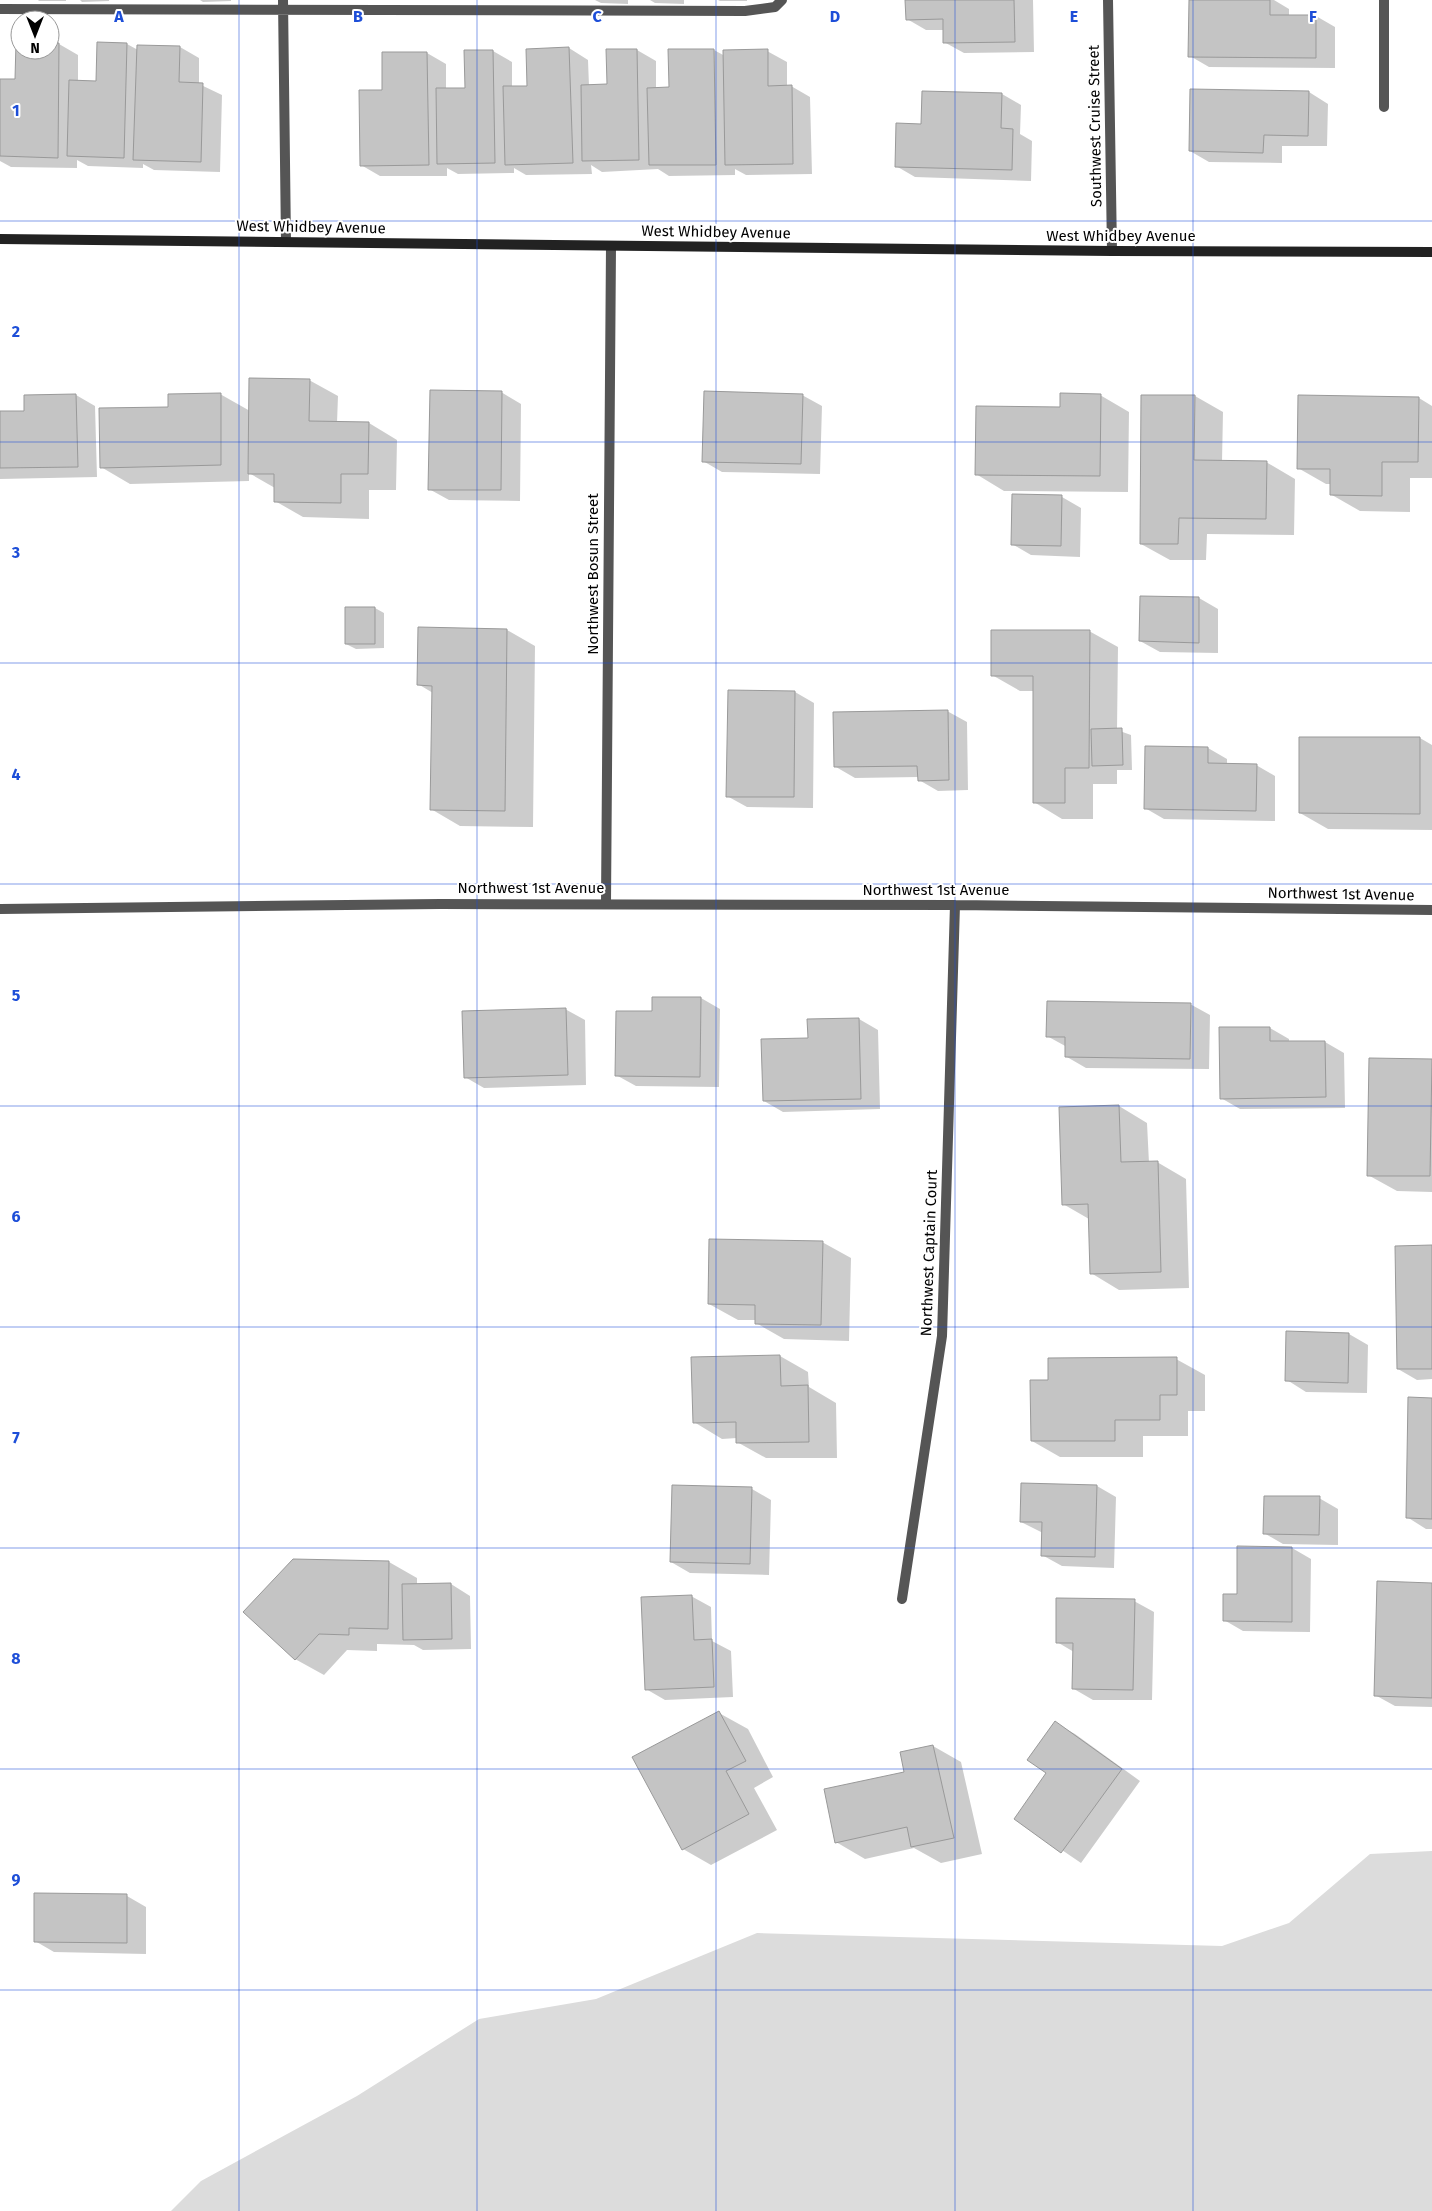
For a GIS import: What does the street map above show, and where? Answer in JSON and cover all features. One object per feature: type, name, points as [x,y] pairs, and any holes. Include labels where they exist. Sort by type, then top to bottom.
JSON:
[{"type":"street","points":[[0,9],[283,5],[745,11],[775,7],[782,0]]},
{"type":"street","name":"Southwest Cruise Street","points":[[1108,0],[1112,251]]},
{"type":"street","points":[[1384,0],[1384,107]]},
{"type":"street","points":[[283,5],[286,242]]},
{"type":"street","name":"West Whidbey Avenue","points":[[0,239],[1112,251],[1432,252]]},
{"type":"street","name":"Northwest Bosun Street","points":[[606,903],[610,246]]},
{"type":"street","name":"Northwest 1st Avenue","points":[[0,909],[606,903],[1432,910]]},
{"type":"street","name":"Northwest Captain Court","points":[[902,1599],[942,1336],[955,905]]},
{"type":"shaded area","points":[[1432,1851],[1432,2211],[171,2211],[201,2181],[357,2096],[479,2019],[596,1999],[757,1933],[1222,1946],[1289,1923],[1370,1854]]},
{"type":"building","points":[[905,0],[1014,0],[1015,42],[943,43],[943,19],[906,20]]},
{"type":"building","points":[[1189,0],[1270,0],[1270,15],[1316,15],[1316,58],[1188,57]]},
{"type":"building","points":[[97,42],[127,43],[124,158],[67,156],[69,80],[96,81]]},
{"type":"building","points":[[137,45],[180,46],[179,82],[203,83],[201,162],[133,160]]},
{"type":"building","points":[[569,47],[573,163],[505,165],[503,86],[527,86],[526,49]]},
{"type":"building","points":[[606,49],[637,49],[639,160],[582,161],[581,85],[607,84]]},
{"type":"building","points":[[668,49],[714,49],[716,165],[649,165],[647,88],[669,87]]},
{"type":"building","points":[[768,49],[768,86],[792,85],[793,164],[725,165],[723,50]]},
{"type":"building","points":[[464,50],[493,50],[495,163],[437,164],[436,88],[465,88]]},
{"type":"building","points":[[382,52],[427,52],[429,165],[360,166],[359,90],[382,90]]},
{"type":"building","points":[[16,60],[59,60],[58,158],[0,156],[0,79],[15,79]]},
{"type":"building","points":[[1190,89],[1309,91],[1308,136],[1264,135],[1263,153],[1189,151]]},
{"type":"building","points":[[922,91],[1002,93],[1001,128],[1013,129],[1012,170],[895,167],[896,123],[921,124]]},
{"type":"building","points":[[249,378],[310,379],[309,421],[369,422],[368,474],[341,474],[341,503],[274,502],[274,474],[248,474]]},
{"type":"building","points":[[430,390],[502,391],[501,490],[428,490]]},
{"type":"building","points":[[704,391],[803,394],[801,464],[702,462]]},
{"type":"building","points":[[221,393],[221,465],[100,468],[99,408],[168,407],[168,394]]},
{"type":"building","points":[[1060,393],[1101,394],[1100,476],[975,475],[976,406],[1060,407]]},
{"type":"building","points":[[76,394],[78,467],[0,468],[0,411],[24,411],[24,395]]},
{"type":"building","points":[[1141,395],[1195,395],[1194,460],[1267,461],[1266,519],[1179,518],[1178,544],[1140,544]]},
{"type":"building","points":[[1298,395],[1419,397],[1418,462],[1382,462],[1382,496],[1330,495],[1330,469],[1297,469]]},
{"type":"building","points":[[1012,494],[1062,495],[1061,546],[1011,545]]},
{"type":"building","points":[[1140,596],[1199,597],[1199,643],[1139,641]]},
{"type":"building","points":[[345,607],[375,607],[375,644],[345,644]]},
{"type":"building","points":[[418,627],[507,629],[505,811],[430,810],[432,686],[417,685]]},
{"type":"building","points":[[991,630],[1090,630],[1089,768],[1065,768],[1065,803],[1033,803],[1033,676],[991,676]]},
{"type":"building","points":[[728,690],[795,691],[794,797],[726,797]]},
{"type":"building","points":[[948,710],[949,780],[918,781],[917,766],[834,767],[833,712]]},
{"type":"building","points":[[1122,728],[1123,765],[1092,766],[1091,729]]},
{"type":"building","points":[[1299,737],[1420,737],[1420,814],[1299,813]]},
{"type":"building","points":[[1145,746],[1208,747],[1208,763],[1257,764],[1256,811],[1144,809]]},
{"type":"building","points":[[652,997],[701,997],[700,1077],[615,1076],[616,1011],[652,1011]]},
{"type":"building","points":[[1047,1001],[1191,1003],[1190,1059],[1065,1057],[1065,1037],[1046,1037]]},
{"type":"building","points":[[566,1008],[568,1075],[464,1078],[462,1011]]},
{"type":"building","points":[[859,1018],[861,1099],[763,1101],[761,1039],[808,1038],[807,1019]]},
{"type":"building","points":[[1219,1027],[1270,1027],[1270,1041],[1325,1041],[1326,1097],[1220,1099]]},
{"type":"building","points":[[1369,1058],[1432,1059],[1430,1176],[1367,1176]]},
{"type":"building","points":[[1119,1105],[1121,1162],[1158,1161],[1161,1272],[1090,1274],[1088,1204],[1062,1205],[1059,1107]]},
{"type":"building","points":[[709,1239],[823,1241],[821,1325],[755,1324],[755,1305],[708,1304]]},
{"type":"building","points":[[1432,1245],[1432,1369],[1397,1369],[1395,1246]]},
{"type":"building","points":[[1286,1331],[1349,1333],[1348,1383],[1285,1381]]},
{"type":"building","points":[[780,1355],[781,1386],[808,1385],[809,1442],[736,1443],[736,1422],[693,1423],[691,1357]]},
{"type":"building","points":[[1177,1357],[1177,1395],[1160,1395],[1160,1420],[1115,1420],[1115,1441],[1031,1441],[1030,1380],[1048,1380],[1048,1358]]},
{"type":"building","points":[[1408,1397],[1432,1398],[1432,1519],[1406,1518]]},
{"type":"building","points":[[1021,1483],[1097,1485],[1095,1557],[1041,1556],[1042,1522],[1020,1522]]},
{"type":"building","points":[[672,1485],[752,1487],[750,1564],[670,1562]]},
{"type":"building","points":[[1264,1496],[1320,1496],[1319,1535],[1263,1534]]},
{"type":"building","points":[[1237,1546],[1292,1547],[1292,1622],[1223,1621],[1223,1594],[1237,1594]]},
{"type":"building","points":[[293,1559],[389,1561],[388,1629],[349,1628],[349,1635],[319,1634],[295,1660],[243,1612]]},
{"type":"building","points":[[1377,1581],[1432,1583],[1432,1698],[1374,1696]]},
{"type":"building","points":[[451,1583],[452,1639],[403,1640],[402,1584]]},
{"type":"building","points":[[692,1595],[694,1640],[712,1639],[714,1687],[645,1690],[641,1597]]},
{"type":"building","points":[[1056,1598],[1135,1599],[1133,1690],[1072,1689],[1073,1643],[1056,1643]]},
{"type":"building","points":[[719,1711],[746,1761],[726,1771],[749,1814],[682,1850],[632,1757]]},
{"type":"building","points":[[1055,1721],[1122,1769],[1061,1853],[1014,1819],[1046,1773],[1027,1760]]},
{"type":"building","points":[[933,1745],[954,1838],[911,1847],[907,1827],[835,1843],[824,1789],[904,1772],[900,1752]]},
{"type":"building","points":[[34,1893],[127,1894],[127,1943],[34,1942]]}]
